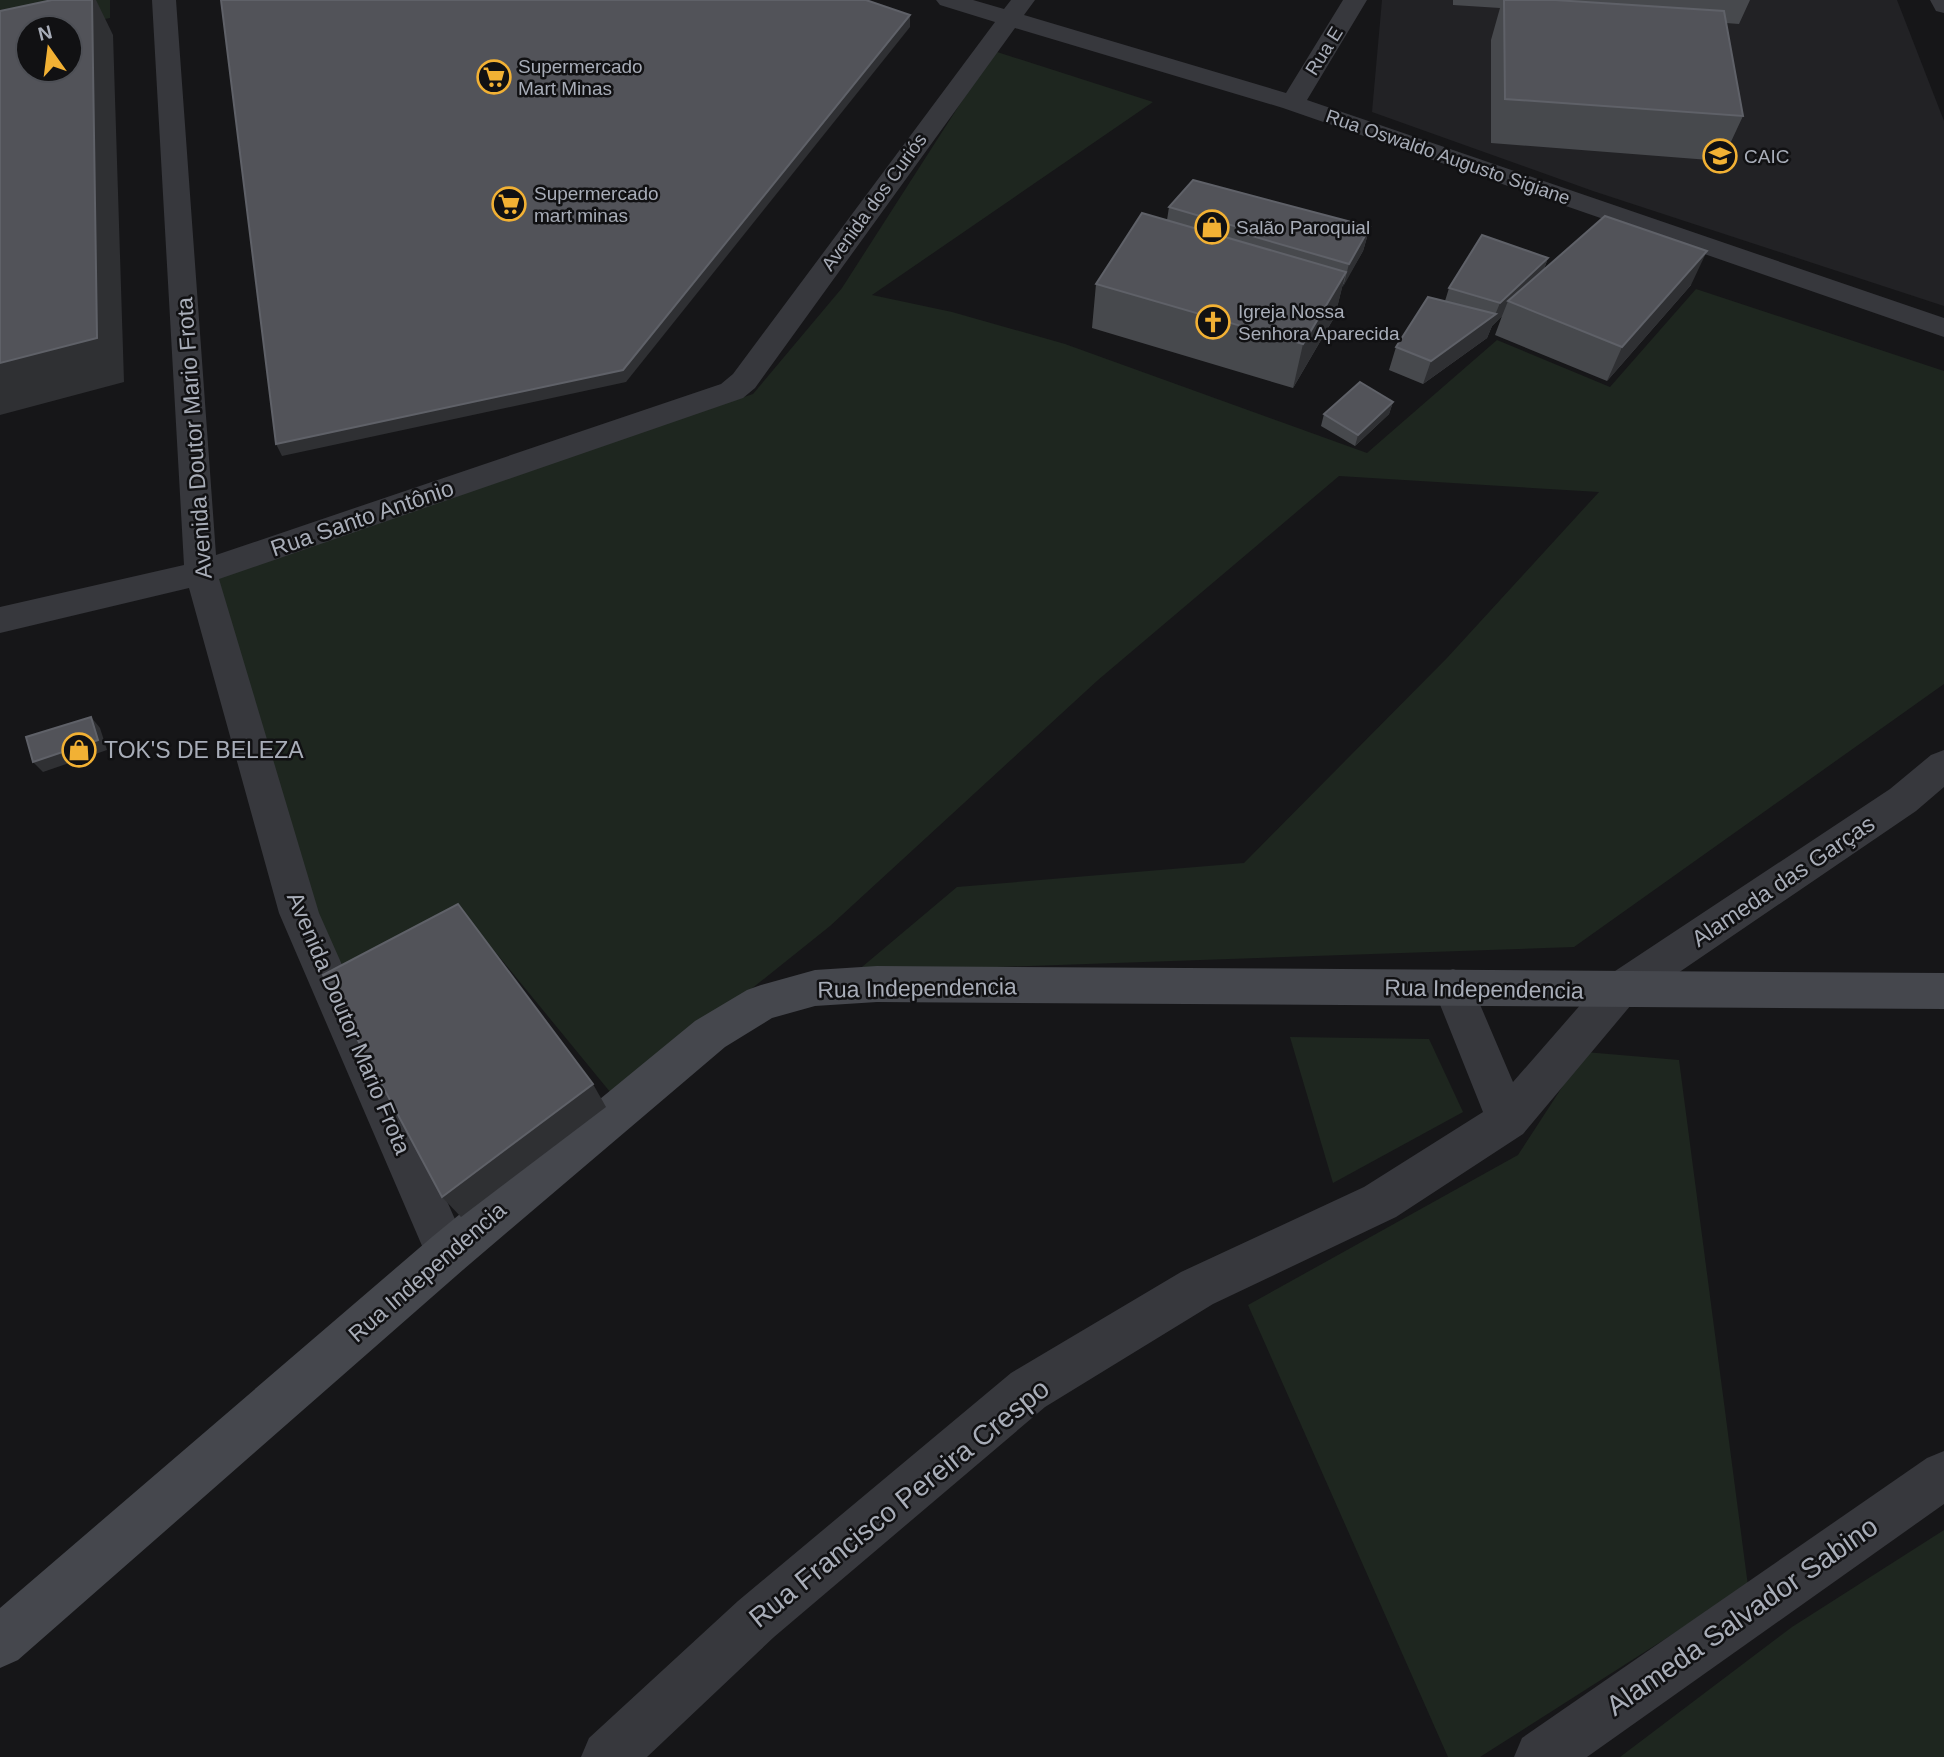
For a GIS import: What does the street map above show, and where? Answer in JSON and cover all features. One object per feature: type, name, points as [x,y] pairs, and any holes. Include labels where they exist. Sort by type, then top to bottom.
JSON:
[{"type":"street","name":"Avenida Doutor Mario Frota","points":[[164,0],[201,573],[299,913],[448,1253]]},
{"type":"street","name":"Rua Oswaldo Augusto Sigiane","points":[[948,0],[1015,10],[1944,328]]},
{"type":"street","name":"Rua E","points":[[1292,103],[1355,0]]},
{"type":"street","points":[[1942,0],[1944,6]]},
{"type":"street","name":"Avenida dos Curiós","points":[[719,396],[732,391],[744,381],[1015,10]]},
{"type":"street","name":"Rua Santo Antônio","points":[[0,620],[201,573],[719,396]]},
{"type":"street","name":"Alameda das Garças","points":[[1617,992],[1903,800],[1944,765]]},
{"type":"street","name":"Rua Independencia","points":[[0,1642],[448,1253],[709,1034],[761,1003],[815,988],[877,984],[1453,987],[1617,992],[1944,991]]},
{"type":"street","points":[[1453,987],[1508,1120]]},
{"type":"street","name":"Rua Francisco Pereira Crespo","points":[[607,1757],[756,1619],[1028,1390],[1197,1288],[1380,1202],[1508,1120],[1617,992]]},
{"type":"street","name":"Alameda Salvador Sabino","points":[[1541,1757],[1944,1475]]},
{"type":"shaded area","points":[[0,0],[110,0],[110,18],[84,23],[84,14],[14,14],[14,34],[0,40]]},
{"type":"shaded area","name":"CAIC","points":[[1382,0],[1897,0],[1944,121],[1944,306],[1593,191],[1372,112]]},
{"type":"shaded area","points":[[994,51],[1153,102],[872,295],[952,312],[1065,344],[1367,453],[1497,340],[1610,387],[1696,289],[1944,371],[1944,684],[1574,947],[856,972],[957,887],[1244,863],[1447,658],[1599,492],[1339,476],[1098,680],[830,926],[615,1098],[474,926],[345,995],[282,810],[213,574],[753,394],[842,288]]},
{"type":"shaded area","points":[[1290,1037],[1429,1039],[1463,1112],[1333,1183]]},
{"type":"shaded area","points":[[1585,1052],[1679,1060],[1748,1586],[1480,1757],[1448,1757],[1248,1305],[1518,1155]]},
{"type":"shaded area","points":[[1944,1530],[1944,1757],[1620,1757],[1792,1627]]},
{"type":"building","points":[[52,0],[92,0],[97,338],[0,363],[0,11]]},
{"type":"building","name":"Supermercado mart minas","points":[[221,0],[866,0],[910,15],[623,370],[276,444]]},
{"type":"building","points":[[1504,0],[1555,0],[1724,11],[1743,116],[1505,99]]},
{"type":"building","points":[[1193,180],[1370,227],[1349,264],[1245,234],[1248,230],[1169,207]]},
{"type":"building","points":[[1142,213],[1346,272],[1303,344],[1096,284]]},
{"type":"building","points":[[1605,216],[1707,251],[1622,347],[1508,301]]},
{"type":"building","points":[[1482,235],[1548,258],[1500,303],[1449,288]]},
{"type":"building","points":[[1428,297],[1496,314],[1431,361],[1396,347]]},
{"type":"building","points":[[1360,382],[1393,402],[1358,435],[1324,414]]},
{"type":"building","points":[[91,717],[98,740],[33,762],[26,737]]},
{"type":"building","points":[[458,904],[593,1084],[442,1197],[323,975]]},
{"type":"place","name":"Supermercado Mart Minas","points":[[494,77]]},
{"type":"place","name":"CAIC","points":[[1720,156]]},
{"type":"place","name":"Supermercado mart minas","points":[[509,204]]},
{"type":"place","name":"Salão Paroquial","points":[[1212,227]]},
{"type":"place","name":"Igreja Nossa Senhora Aparecida","points":[[1213,322]]},
{"type":"place","name":"TOK'S DE BELEZA","points":[[79,750]]}]
